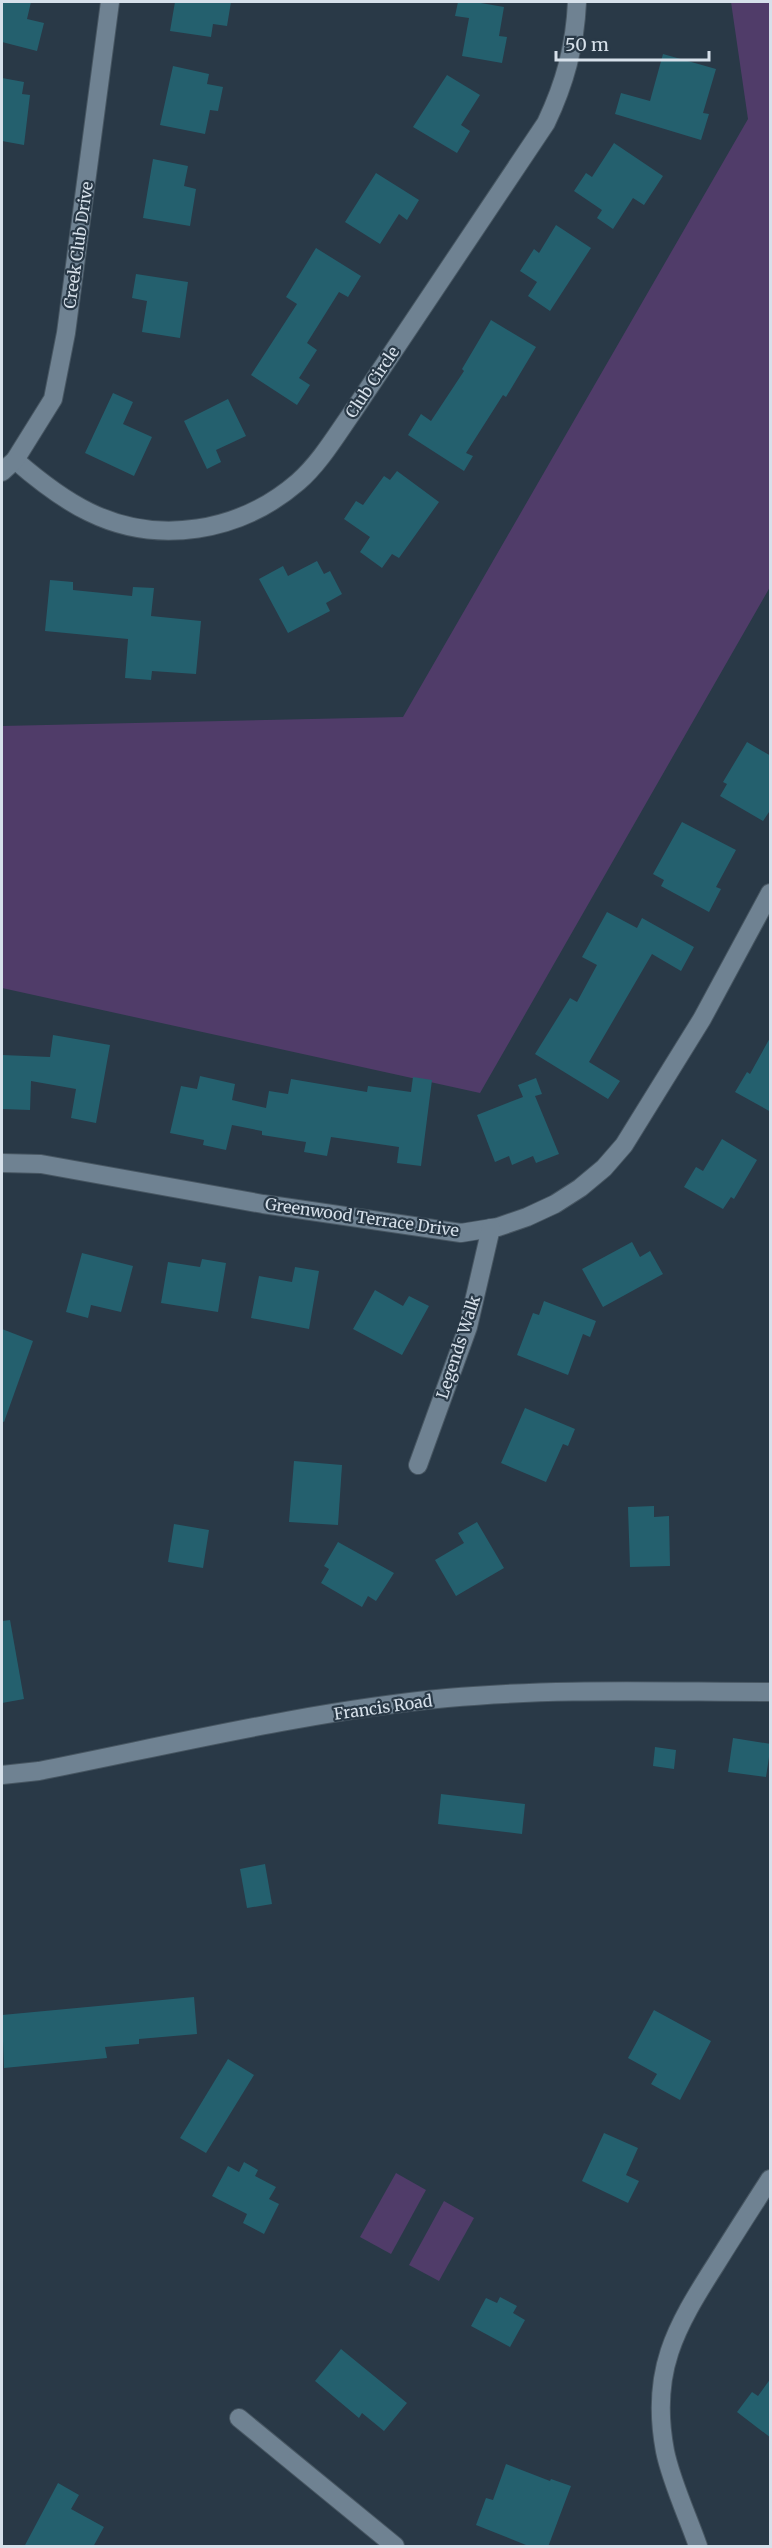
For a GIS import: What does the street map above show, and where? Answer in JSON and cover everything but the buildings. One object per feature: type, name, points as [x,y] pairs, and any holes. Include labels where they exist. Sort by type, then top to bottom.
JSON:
[{"type":"street","name":"Creek Club Drive","points":[[8,466],[52,399],[59,370],[77,257],[110,2]]},
{"type":"street","name":"Club Circle","points":[[8,466],[90,513],[119,524],[153,530],[186,531],[216,526],[246,516],[299,482],[354,410],[546,123],[561,91],[571,59],[576,33],[577,2]]},
{"type":"street","name":"Greenwood Terrace Drive","points":[[2,1163],[41,1164],[263,1204],[461,1233],[491,1228],[527,1217],[555,1204],[580,1188],[604,1168],[624,1145],[702,1019],[771,893]]},
{"type":"street","name":"Legends Walk","points":[[418,1465],[468,1327],[491,1228]]},
{"type":"street","name":"Francis Road","points":[[2,1775],[39,1771],[302,1718],[447,1698],[588,1691],[771,1692]]},
{"type":"street","points":[[698,2547],[666,2453],[660,2410],[664,2370],[673,2339],[686,2312],[771,2179]]},
{"type":"street","points":[[239,2418],[395,2547]]},
{"type":"shaded area","points":[[731,2],[770,2],[770,587],[480,1093],[2,988],[2,726],[403,717],[748,119]]},
{"type":"shaded area","points":[[396,2173],[426,2190],[391,2254],[360,2237]]},
{"type":"shaded area","points":[[444,2201],[474,2218],[439,2281],[409,2265]]}]
